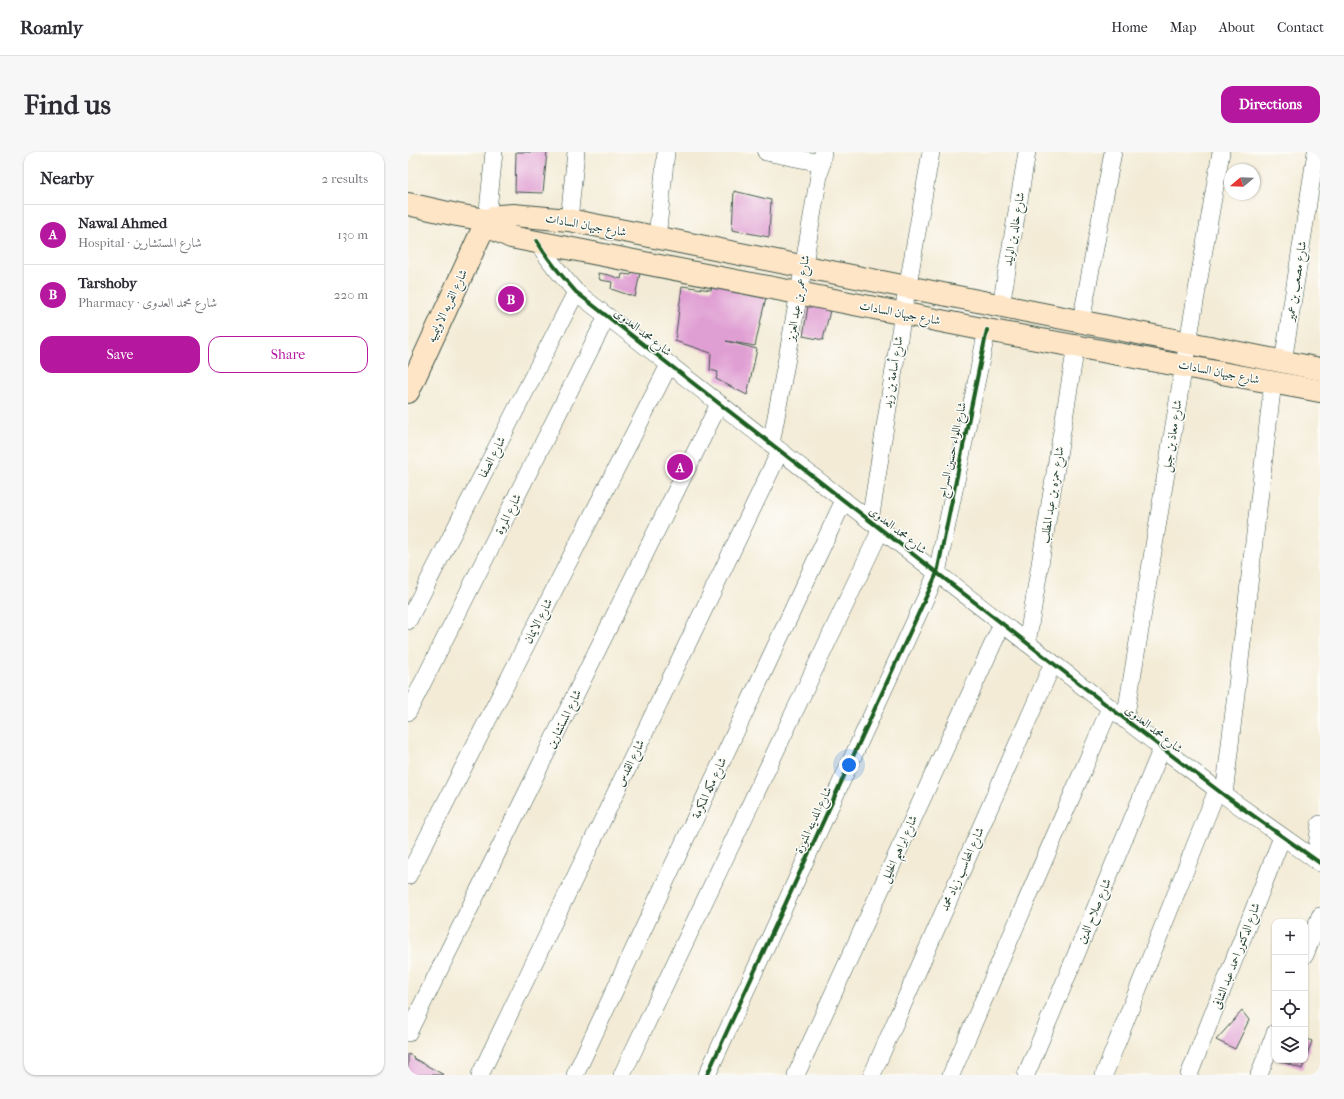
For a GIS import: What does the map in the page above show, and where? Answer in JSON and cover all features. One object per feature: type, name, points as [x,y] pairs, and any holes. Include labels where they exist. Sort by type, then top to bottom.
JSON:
[{"type":"main road","name":"شارع جيهان السادات","points":[[408,204],[487,220],[500,216],[513,215],[569,220],[1320,370]]},
{"type":"main road","name":"شارع جيهان السادات","points":[[487,220],[496,230],[511,236],[987,330],[1320,391]]},
{"type":"main road","name":"شارع القريه الاوليمبيه","points":[[408,392],[487,220]]},
{"type":"street","points":[[487,220],[494,152]]},
{"type":"street","points":[[569,220],[576,152]]},
{"type":"street","points":[[657,238],[666,152]]},
{"type":"street","points":[[766,152],[822,158]]},
{"type":"street","name":"شارع أسامة بن زيد","points":[[622,1075],[875,525],[903,313],[931,152]]},
{"type":"street","name":"شارع خالد بن الوليد","points":[[1001,306],[1027,152]]},
{"type":"street","points":[[1081,322],[1113,152]]},
{"type":"street","name":"شارع معاذ بن جبل","points":[[1126,720],[1184,365],[1221,152]]},
{"type":"street","name":"شارع مصعب بن عمير","points":[[1283,362],[1316,152]]},
{"type":"street","name":"شارع عمر بن عبد العزيز","points":[[776,447],[803,267],[822,158]]},
{"type":"street","name":"شارع محمد العدوى","points":[[537,241],[554,266],[576,292],[1162,748],[1221,793],[1317,861]]},
{"type":"street","name":"شارع الصفا","points":[[408,620],[576,292]]},
{"type":"street","name":"شارع المروة","points":[[408,712],[607,316]]},
{"type":"street","name":"شارع اللواء حسين السراج","points":[[937,573],[987,330]]},
{"type":"street","name":"شارع حمزه بن عبد المطلب","points":[[1027,643],[1076,346]]},
{"type":"street","name":"شارع الايمان","points":[[408,876],[669,365]]},
{"type":"street","points":[[1104,1075],[1221,793],[1273,382]]},
{"type":"street","name":"شارع المستشارين","points":[[408,1033],[719,404]]},
{"type":"street","name":"شارع القدس","points":[[480,1075],[776,447]]},
{"type":"street","name":"شارع مكه المكرمة","points":[[575,1075],[844,500]]},
{"type":"street","name":"شارع المدينه المنورة","points":[[707,1075],[937,573]]},
{"type":"street","name":"شارع ابراهيم الخليل","points":[[796,1075],[1002,624]]},
{"type":"street","name":"شارع المحاسب زياد محمد","points":[[872,1075],[1053,663]]},
{"type":"street","points":[[951,1075],[1110,708]]},
{"type":"street","name":"شارع صلاح الدين","points":[[1026,1075],[1162,748]]},
{"type":"street","points":[[1317,861],[1320,824]]},
{"type":"street","name":"شارع الدكتور احمد عبد الشافى","points":[[1189,1075],[1282,837]]},
{"type":"street","points":[[1308,947],[1320,916]]},
{"type":"street","points":[[1259,1075],[1272,1041]]},
{"type":"building","points":[[516,152],[547,152],[543,193],[515,192]]},
{"type":"building","points":[[734,191],[771,200],[769,237],[732,230]]},
{"type":"building","points":[[632,270],[640,273],[635,297],[611,289],[612,282],[600,280],[598,274],[609,275],[621,279],[622,274],[631,275]]},
{"type":"building","points":[[715,280],[737,284],[738,293],[766,297],[755,346],[726,341],[757,349],[747,395],[716,379],[718,372],[710,370],[711,353],[675,341],[682,286],[711,290]]},
{"type":"building","points":[[809,300],[832,302],[823,340],[803,336]]},
{"type":"building","points":[[1242,1011],[1249,1020],[1235,1049],[1216,1040]]},
{"type":"building","points":[[1308,1039],[1312,1041],[1308,1052]]},
{"type":"building","points":[[408,1054],[414,1057],[413,1058],[444,1075],[408,1075]]},
{"type":"building","points":[[1286,1063],[1304,1063],[1302,1069]]},
{"type":"cycle path","points":[[537,241],[550,261],[576,292],[1162,748],[1224,795],[1320,863]]},
{"type":"cycle path","points":[[707,1075],[937,573],[987,330]]},
{"type":"place","name":"Tarshoby","points":[[511,299]]},
{"type":"place","name":"Nawal Ahmed","points":[[680,467]]}]
